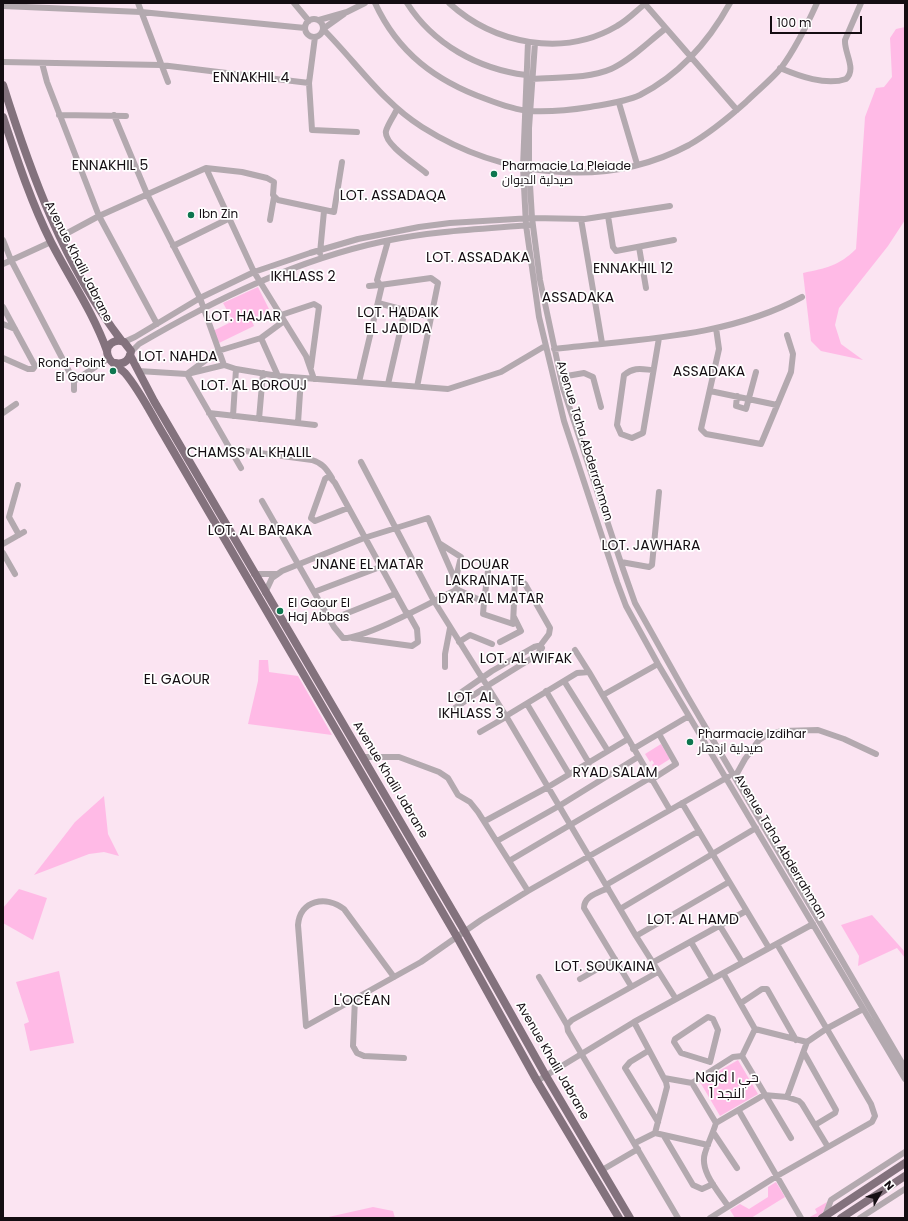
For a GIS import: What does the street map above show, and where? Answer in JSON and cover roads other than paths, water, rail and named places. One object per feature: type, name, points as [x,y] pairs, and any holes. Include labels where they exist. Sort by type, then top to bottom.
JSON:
[{"type":"main road","name":"Avenue Khalil Jabrane","points":[[3,85],[26,158],[60,237],[105,320],[123,341]]},
{"type":"main road","name":"Avenue Khalil Jabrane","points":[[3,117],[25,183],[51,242],[97,324],[110,357],[126,374],[161,431],[457,937],[537,1081],[619,1218]]},
{"type":"main road","points":[[123,341],[130,347],[130,354],[123,363],[110,357],[110,344],[123,341]]},
{"type":"main road","name":"Avenue Khalil Jabrane","points":[[130,354],[138,371],[254,574],[465,932],[546,1076],[630,1218]]},
{"type":"main road","points":[[350,753],[360,753]]},
{"type":"main road","points":[[824,1217],[905,1164]]},
{"type":"main road","points":[[841,1218],[905,1176]]},
{"type":"street","points":[[138,3],[168,82]]},
{"type":"street","points":[[294,3],[309,21]]},
{"type":"street","points":[[309,21],[305,28],[307,34],[315,37],[321,34],[323,29],[347,12],[365,3]]},
{"type":"street","points":[[375,3],[384,22],[396,37],[428,70],[462,91],[495,103],[527,110],[577,109],[619,102],[639,95],[653,87],[691,58],[713,31],[730,3]]},
{"type":"street","points":[[407,3],[429,30],[463,56],[488,66],[526,75]]},
{"type":"street","points":[[449,3],[466,17],[486,29],[531,43],[569,43],[599,35],[625,21],[645,3],[737,110]]},
{"type":"street","points":[[319,20],[323,29],[397,109],[421,126],[476,156],[526,168],[573,174],[601,172],[637,164],[688,145],[720,125],[780,68],[800,39],[817,3]]},
{"type":"street","points":[[780,68],[804,78],[828,80],[846,79],[850,76],[851,68],[845,47],[845,40],[861,3]]},
{"type":"street","points":[[3,6],[141,12],[305,28]]},
{"type":"street","points":[[309,21],[319,20],[347,12]]},
{"type":"street","points":[[532,79],[594,75],[611,69],[626,60],[666,29]]},
{"type":"street","points":[[315,37],[309,83],[312,130],[356,132]]},
{"type":"street","name":"Avenue Taha Abderrahman","points":[[527,110],[532,79],[531,43]]},
{"type":"street","name":"Avenue Taha Abderrahman","points":[[531,43],[526,75],[526,222],[542,332],[566,427],[626,606],[658,664],[905,1079]]},
{"type":"street","points":[[3,62],[161,65],[309,83]]},
{"type":"street","points":[[42,63],[59,115],[100,216],[157,324]]},
{"type":"street","points":[[619,102],[637,164]]},
{"type":"street","points":[[397,109],[386,132],[386,138],[391,145],[426,172]]},
{"type":"street","points":[[59,115],[126,116]]},
{"type":"street","points":[[114,115],[147,194],[200,298],[224,365]]},
{"type":"street","points":[[274,197],[285,203],[334,212],[342,162]]},
{"type":"street","points":[[60,237],[100,216],[206,168],[229,170],[271,179],[274,182],[274,197],[270,220]]},
{"type":"street","points":[[206,168],[228,219],[254,272],[311,366],[314,379]]},
{"type":"street","name":"Avenue Taha Abderrahman","points":[[526,168],[540,280],[561,377],[587,463],[635,603],[686,694],[905,1068]]},
{"type":"street","points":[[130,354],[139,344],[203,308],[259,281],[320,259],[388,241],[451,231],[533,221],[608,216],[670,206]]},
{"type":"street","points":[[320,259],[324,211]]},
{"type":"street","points":[[608,216],[614,249],[618,251],[674,240]]},
{"type":"street","points":[[173,246],[228,219]]},
{"type":"street","points":[[581,219],[602,343]]},
{"type":"street","points":[[123,341],[157,324],[200,298],[254,272],[320,250],[358,239],[419,227],[471,221],[526,222]]},
{"type":"street","points":[[3,240],[11,260],[74,381],[74,390]]},
{"type":"street","points":[[359,382],[378,303],[381,285],[378,280],[388,241]]},
{"type":"street","points":[[3,264],[51,242]]},
{"type":"street","points":[[639,247],[646,288]]},
{"type":"street","points":[[369,286],[433,278],[438,283],[417,387]]},
{"type":"street","points":[[554,349],[659,338],[716,328],[787,306],[802,297]]},
{"type":"street","points":[[378,303],[431,317]]},
{"type":"street","points":[[187,374],[218,351],[261,338],[282,318],[314,304],[319,307],[311,366]]},
{"type":"street","points":[[3,307],[33,360],[34,367],[31,370],[3,358]]},
{"type":"street","points":[[388,384],[405,310]]},
{"type":"street","points":[[3,324],[15,329]]},
{"type":"street","points":[[716,328],[719,349],[701,429],[706,434],[761,444],[791,372],[792,354],[787,335]]},
{"type":"street","points":[[542,332],[551,330]]},
{"type":"street","points":[[261,338],[278,376]]},
{"type":"street","points":[[652,370],[638,368],[630,370],[624,375],[616,425],[621,434],[632,438],[643,433],[652,370],[659,338]]},
{"type":"street","points":[[138,371],[187,374],[224,365],[236,369],[278,376],[442,389],[455,388],[501,372],[545,346]]},
{"type":"street","points":[[74,381],[110,357]]},
{"type":"street","points":[[233,416],[236,369]]},
{"type":"street","points":[[737,396],[736,406],[746,409],[756,372]]},
{"type":"street","points":[[561,377],[584,373],[593,377],[601,407]]},
{"type":"street","points":[[187,374],[242,468]]},
{"type":"street","points":[[259,419],[263,374]]},
{"type":"street","points":[[298,423],[301,378]]},
{"type":"street","points":[[710,391],[777,405]]},
{"type":"street","points":[[3,413],[16,404]]},
{"type":"street","points":[[209,413],[315,426]]},
{"type":"street","points":[[230,449],[312,460],[325,466],[395,594],[417,630],[418,642],[412,646],[340,636],[262,501]]},
{"type":"street","points":[[361,462],[396,526],[434,601],[506,716],[652,963],[676,999]]},
{"type":"street","points":[[333,479],[328,476],[325,479],[312,519],[314,521],[348,508]]},
{"type":"street","points":[[3,544],[22,534],[9,517],[18,484]]},
{"type":"street","points":[[620,562],[649,567],[652,565],[659,492]]},
{"type":"street","points":[[265,593],[269,582],[277,574],[396,526],[428,518],[455,582],[456,589]]},
{"type":"street","points":[[439,543],[461,557],[455,582]]},
{"type":"street","points":[[3,553],[15,574]]},
{"type":"street","points":[[456,696],[482,678],[534,647],[540,646],[549,634],[550,628],[525,584],[518,579],[515,583],[513,624],[483,614],[489,563]]},
{"type":"street","points":[[314,592],[380,567]]},
{"type":"street","points":[[254,574],[277,574]]},
{"type":"street","points":[[348,638],[407,614],[456,589]]},
{"type":"street","points":[[456,589],[484,602]]},
{"type":"street","points":[[330,620],[395,594]]},
{"type":"street","points":[[500,642],[521,631],[513,616]]},
{"type":"street","points":[[445,667],[446,642],[450,628]]},
{"type":"street","points":[[459,642],[470,636],[492,644]]},
{"type":"street","points":[[452,710],[537,655],[542,650],[540,646]]},
{"type":"street","points":[[575,650],[603,694],[638,757],[670,810]]},
{"type":"street","points":[[603,694],[658,664]]},
{"type":"street","points":[[480,732],[577,673],[589,672]]},
{"type":"street","points":[[564,681],[608,751]]},
{"type":"street","points":[[546,691],[589,763]]},
{"type":"street","points":[[527,704],[569,774]]},
{"type":"street","points":[[634,749],[689,716]]},
{"type":"street","points":[[394,977],[344,909],[336,903],[327,901],[309,904],[299,917],[298,925],[306,1026],[421,962],[528,891],[726,778],[734,776],[748,753],[759,740],[767,735],[782,731],[818,730],[844,739],[876,754]]},
{"type":"street","points":[[509,861],[676,764],[659,734]]},
{"type":"street","points":[[484,821],[548,787],[628,739]]},
{"type":"street","points":[[360,753],[399,757],[439,772],[448,778],[458,795],[474,806],[528,891]]},
{"type":"street","points":[[497,841],[559,806],[638,757]]},
{"type":"street","points":[[682,803],[769,948]]},
{"type":"street","points":[[620,909],[756,828]]},
{"type":"street","points":[[631,986],[584,908],[584,903],[588,898],[607,886],[699,831]]},
{"type":"street","points":[[636,936],[729,882]]},
{"type":"street","points":[[652,963],[746,911]]},
{"type":"street","points":[[537,1081],[634,1022],[813,924]]},
{"type":"street","points":[[720,926],[742,962]]},
{"type":"street","points":[[691,942],[712,978]]},
{"type":"street","points":[[710,1218],[777,1176],[872,1122],[875,1116],[871,1104],[776,944]]},
{"type":"street","points":[[580,979],[615,959]]},
{"type":"street","points":[[567,1025],[572,1020],[658,972]]},
{"type":"street","points":[[723,973],[755,1029],[807,1042]]},
{"type":"street","points":[[539,977],[567,1025],[568,1031],[580,1054],[635,1143],[678,1218]]},
{"type":"street","points":[[741,1003],[762,989],[767,990],[796,1040]]},
{"type":"street","points":[[354,998],[353,1046],[357,1053],[364,1056],[404,1058]]},
{"type":"street","points":[[787,1097],[807,1042],[826,1029],[862,1009]]},
{"type":"street","points":[[710,1062],[718,1030],[713,1019],[708,1017],[675,1039],[674,1042],[681,1053],[710,1062],[715,1068]]},
{"type":"street","points":[[634,1022],[648,1051],[664,1078],[667,1087],[655,1133]]},
{"type":"street","points":[[742,1056],[755,1029]]},
{"type":"street","points":[[648,1051],[630,1062],[625,1068],[658,1122]]},
{"type":"street","points":[[804,1053],[836,1110],[834,1113],[815,1125]]},
{"type":"street","points":[[664,1078],[692,1083],[733,1058],[742,1056]]},
{"type":"street","points":[[742,1056],[791,1138]]},
{"type":"street","points":[[692,1083],[716,1123]]},
{"type":"street","points":[[728,1206],[705,1170],[704,1162],[708,1144],[716,1123],[739,1111],[764,1095],[787,1097],[800,1101],[828,1147]]},
{"type":"street","points":[[739,1111],[801,1218]]},
{"type":"street","points":[[713,1132],[737,1168]]},
{"type":"street","points":[[635,1143],[655,1133],[708,1144]]},
{"type":"street","points":[[664,1136],[693,1185],[702,1188],[713,1184]]},
{"type":"street","points":[[602,1170],[638,1149]]},
{"type":"street","points":[[824,1217],[834,1198],[905,1152]]},
{"type":"street","points":[[860,1218],[905,1189]]},
{"type":"place","name":"Pharmacie La Pleiade صيدلية الديوان","points":[[494,174]]},
{"type":"place","name":"Ibn Zin","points":[[191,215]]},
{"type":"place","name":"Rond-Point El Gaour","points":[[113,371]]},
{"type":"place","name":"El Gaour El Haj Abbas","points":[[280,611]]},
{"type":"place","name":"Pharmacie Izdihar صيدلية ازدهار","points":[[690,742]]},
{"type":"district","name":"ENNAKHIL 4","points":[[251,78]]},
{"type":"district","name":"ENNAKHIL 5","points":[[110,166]]},
{"type":"district","name":"LOT. ASSADAQA","points":[[393,196]]},
{"type":"district","name":"LOT. ASSADAKA","points":[[478,258]]},
{"type":"district","name":"ENNAKHIL 12","points":[[633,269]]},
{"type":"district","name":"IKHLASS 2","points":[[303,277]]},
{"type":"district","name":"ASSADAKA","points":[[578,298]]},
{"type":"district","name":"LOT. HAJAR","points":[[243,317]]},
{"type":"district","name":"LOT. HADAIK EL JADIDA","points":[[398,322]]},
{"type":"district","name":"LOT. NAHDA","points":[[178,357]]},
{"type":"district","name":"ASSADAKA","points":[[709,372]]},
{"type":"district","name":"LOT. AL BOROUJ","points":[[254,386]]},
{"type":"district","name":"CHAMSS AL KHALIL","points":[[249,453]]},
{"type":"district","name":"LOT. AL BARAKA","points":[[260,531]]},
{"type":"district","name":"LOT. JAWHARA","points":[[651,546]]},
{"type":"district","name":"JNANE EL MATAR","points":[[368,565]]},
{"type":"district","name":"DOUAR LAKRAINATE","points":[[485,574]]},
{"type":"district","name":"DYAR AL MATAR","points":[[491,599]]},
{"type":"district","name":"LOT. AL WIFAK","points":[[526,659]]},
{"type":"district","name":"EL GAOUR","points":[[177,680]]},
{"type":"district","name":"LOT. AL IKHLASS 3","points":[[471,706]]},
{"type":"district","name":"RYAD SALAM","points":[[615,773]]},
{"type":"district","name":"LOT. AL HAMD","points":[[693,920]]},
{"type":"district","name":"LOT. SOUKAINA","points":[[605,967]]},
{"type":"district","name":"L'OCÉAN","points":[[362,1001]]},
{"type":"district","name":"Najd I حي النجد 1","points":[[727,1086]]}]
